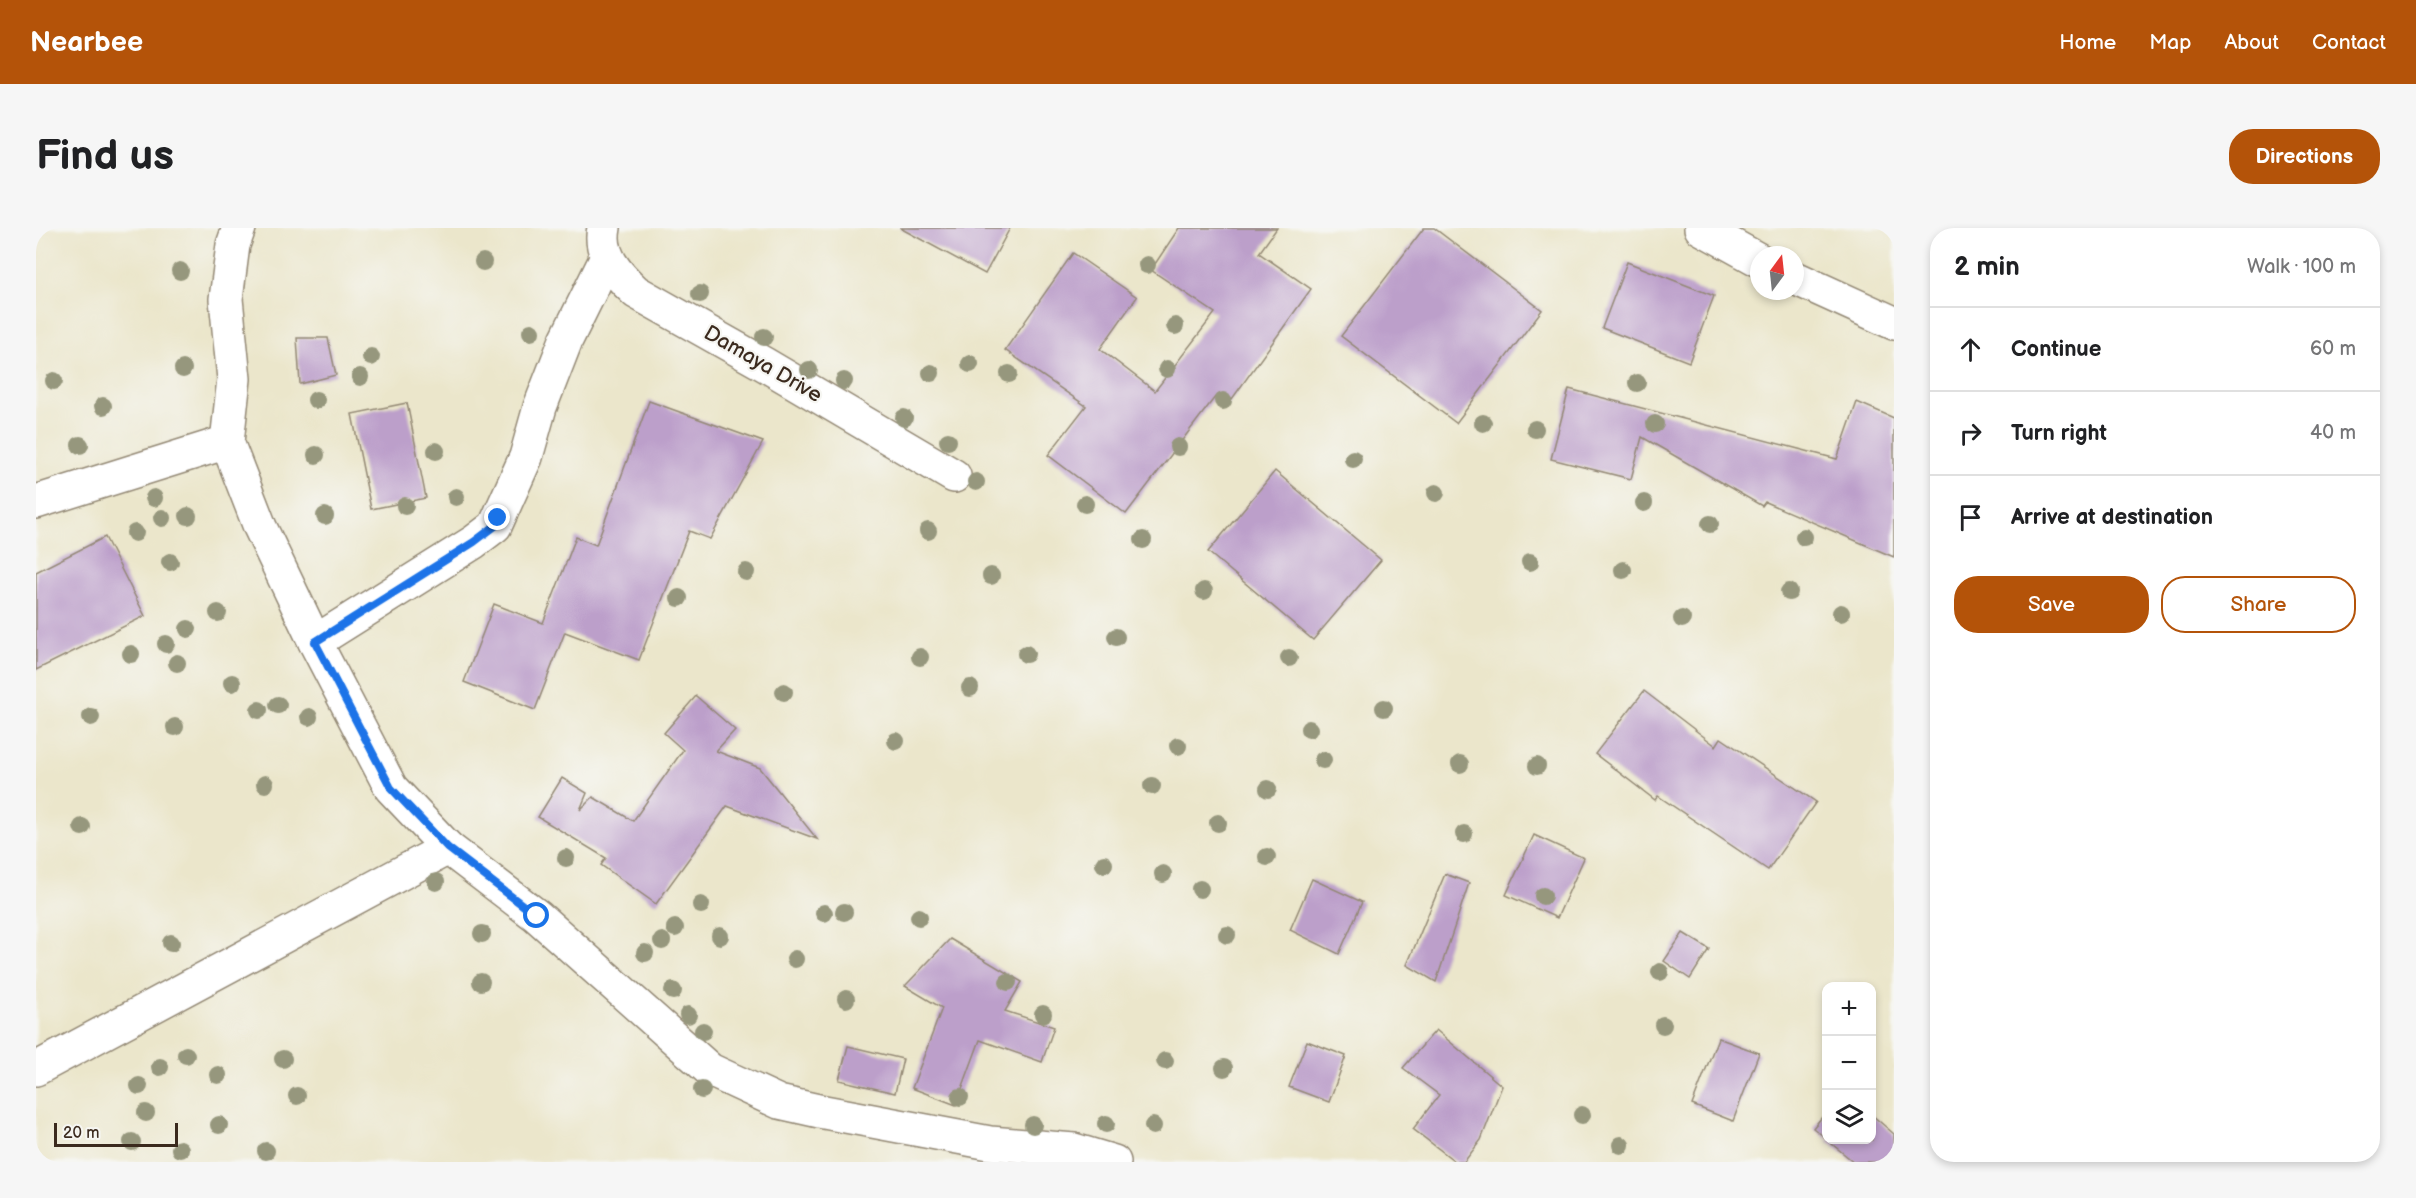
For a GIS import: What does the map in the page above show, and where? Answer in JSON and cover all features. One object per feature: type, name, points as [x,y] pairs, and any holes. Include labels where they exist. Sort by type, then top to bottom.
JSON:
[{"type":"street","points":[[239,228],[233,245],[226,299],[234,379],[227,442],[260,527],[315,642],[391,788],[448,848],[537,916],[710,1070],[779,1102],[800,1107],[990,1143],[1074,1150],[1114,1162]]},
{"type":"street","points":[[1701,228],[1750,255]]},
{"type":"street","points":[[315,642],[474,542],[495,526],[526,458],[540,407],[605,243]]},
{"type":"street","name":"Damaya Drive","points":[[605,243],[619,276],[636,292],[954,476]]},
{"type":"street","points":[[1804,282],[1894,323]]},
{"type":"street","points":[[36,502],[227,442]]},
{"type":"street","points":[[36,1069],[448,848]]},
{"type":"building","points":[[900,228],[1010,228],[985,274]]},
{"type":"building","points":[[1179,228],[1277,228],[1259,253],[1311,289],[1227,406],[1215,397],[1126,514],[1048,455],[1086,406],[1005,350],[1073,253],[1137,297],[1100,349],[1155,391],[1215,313],[1151,270]]},
{"type":"building","points":[[1424,228],[1434,228],[1542,310],[1456,423],[1341,336]]},
{"type":"building","points":[[1627,262],[1714,296],[1689,362],[1602,328]]},
{"type":"building","points":[[297,338],[328,338],[336,375],[300,384]]},
{"type":"building","points":[[1569,389],[1837,459],[1857,402],[1894,418],[1894,557],[1765,502],[1762,506],[1642,437],[1631,479],[1551,459]]},
{"type":"building","points":[[649,401],[763,442],[710,539],[689,531],[639,660],[565,632],[535,710],[464,682],[494,604],[543,623],[576,537],[596,545]]},
{"type":"building","points":[[407,403],[426,498],[371,509],[352,414]]},
{"type":"building","points":[[1275,471],[1381,560],[1313,640],[1208,552]]},
{"type":"building","points":[[105,537],[145,616],[36,670],[36,572]]},
{"type":"building","points":[[1644,691],[1716,746],[1721,738],[1816,802],[1768,870],[1658,796],[1655,800],[1595,754]]},
{"type":"building","points":[[696,696],[735,730],[716,751],[760,768],[817,839],[727,806],[656,904],[601,865],[606,858],[538,817],[562,778],[587,793],[580,810],[593,797],[633,821],[683,750],[664,733]]},
{"type":"building","points":[[1534,835],[1584,858],[1557,918],[1506,895]]},
{"type":"building","points":[[1445,874],[1469,883],[1436,982],[1407,965]]},
{"type":"building","points":[[1312,879],[1362,902],[1339,954],[1290,930]]},
{"type":"building","points":[[1683,933],[1709,949],[1690,979],[1664,961]]},
{"type":"building","points":[[950,939],[1022,982],[1005,1011],[1054,1027],[1042,1062],[980,1040],[956,1105],[912,1088],[942,1008],[905,986]]},
{"type":"building","points":[[1436,1030],[1502,1086],[1481,1140],[1464,1162],[1456,1162],[1413,1129],[1439,1095],[1403,1068]]},
{"type":"building","points":[[1718,1038],[1759,1053],[1733,1121],[1692,1105]]},
{"type":"building","points":[[1307,1041],[1346,1056],[1329,1102],[1289,1087]]},
{"type":"building","points":[[848,1046],[903,1059],[895,1093],[839,1080]]},
{"type":"building","points":[[1822,1117],[1822,1135],[1813,1128]]},
{"type":"building","points":[[1876,1118],[1894,1134],[1894,1162],[1854,1162],[1832,1144],[1876,1144]]},
{"type":"route","points":[[498,518],[495,526],[474,542],[315,642],[391,788],[448,848],[537,916]]}]
